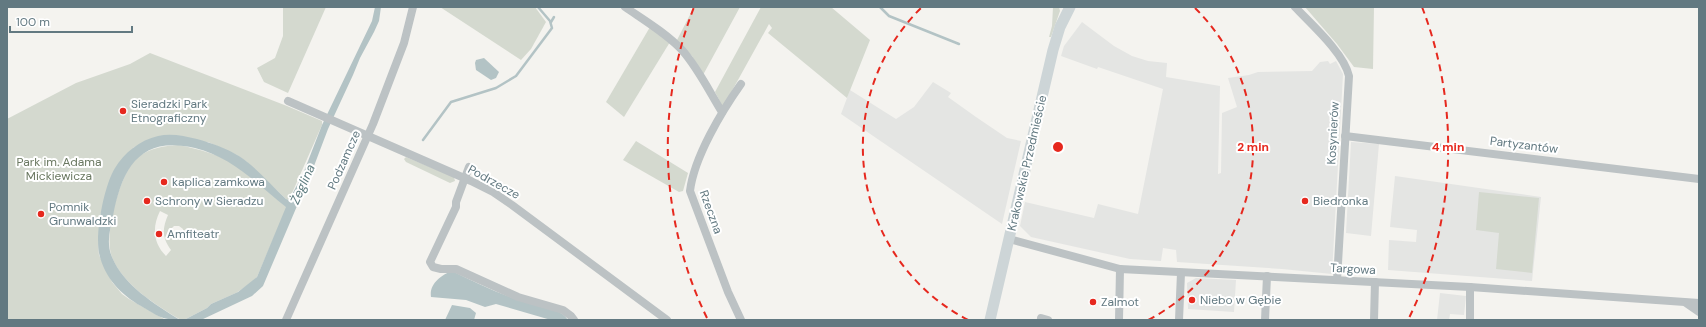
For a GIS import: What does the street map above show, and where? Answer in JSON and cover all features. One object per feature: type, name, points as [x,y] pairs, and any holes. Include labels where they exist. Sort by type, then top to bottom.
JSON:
[{"type":"street","name":"Podzamcze","points":[[286,320],[368,136],[401,50],[412,7]]},
{"type":"street","points":[[625,7],[682,50],[693,64],[722,112]]},
{"type":"street","name":"Kosynierów","points":[[1295,7],[1340,56],[1348,69],[1349,76],[1337,280]]},
{"type":"street","name":"Krakowskie Przedmieście","points":[[990,320],[1053,50],[1066,10]]},
{"type":"street","name":"Rzeczna","points":[[741,84],[722,112],[698,162],[693,175],[690,191],[728,292],[741,320]]},
{"type":"street","name":"Podrzecze","points":[[288,101],[493,192],[667,320]]},
{"type":"street","name":"Partyzantów","points":[[1345,136],[1699,179]]},
{"type":"street","points":[[469,167],[456,202],[456,207],[431,258],[430,262],[433,267],[441,269],[456,269],[518,297],[554,306],[563,310],[574,320]]},
{"type":"street","name":"Targowa","points":[[1009,239],[1120,269],[1470,287],[1699,303]]},
{"type":"street","points":[[1119,320],[1120,269]]},
{"type":"street","points":[[1179,320],[1181,273]]},
{"type":"street","points":[[1265,320],[1267,276]]},
{"type":"street","points":[[1374,320],[1375,282]]},
{"type":"street","points":[[1470,287],[1470,320]]},
{"type":"street","points":[[1683,302],[1699,312]]},
{"type":"shaded area","points":[[1082,22],[1114,46],[1132,56],[1148,61],[1167,63],[1166,77],[1220,86],[1218,174],[1221,173],[1222,113],[1237,107],[1228,78],[1258,72],[1312,71],[1320,62],[1328,61],[1330,64],[1336,61],[1343,74],[1332,274],[1177,262],[1176,250],[1163,248],[1161,261],[1130,259],[1031,237],[1020,226],[1025,202],[1094,218],[1098,204],[1138,214],[1163,89],[1098,67],[1097,69],[1061,56],[1064,46]]},
{"type":"shaded area","points":[[933,82],[951,93],[948,97],[1007,138],[1021,141],[1002,224],[841,114],[850,90],[896,119],[914,107]]},
{"type":"shaded area","points":[[1351,142],[1379,144],[1371,236],[1346,233]]},
{"type":"shaded area","points":[[1395,176],[1541,197],[1532,281],[1388,270],[1389,240],[1416,242],[1417,230],[1390,227]]},
{"type":"shaded area","points":[[1196,278],[1236,280],[1234,312],[1188,309],[1187,283]]},
{"type":"shaded area","points":[[1440,293],[1466,296],[1464,315],[1450,314],[1449,320],[1437,320]]},
{"type":"green space","points":[[283,7],[326,7],[288,93],[264,82],[257,68],[275,58],[283,36]]},
{"type":"green space","points":[[440,7],[535,7],[546,22],[531,49],[521,60]]},
{"type":"green space","points":[[694,7],[740,7],[703,75],[692,56],[677,40]]},
{"type":"green space","points":[[761,7],[831,7],[870,40],[847,98],[768,33],[772,28],[769,24],[723,107],[715,92]]},
{"type":"green space","points":[[1053,7],[1059,7],[1060,11],[1051,37],[1049,37],[1052,26]]},
{"type":"green space","points":[[1305,7],[1374,7],[1373,69],[1354,67],[1337,44]]},
{"type":"green space","points":[[650,27],[670,42],[624,117],[606,102]]},
{"type":"green space","name":"Park im. Adama Mickiewicza","points":[[150,53],[322,121],[322,125],[289,200],[286,199],[247,162],[237,155],[208,142],[134,147],[100,215],[98,245],[99,255],[112,282],[122,294],[166,320],[7,320],[7,119],[76,83],[130,64]]},
{"type":"green space","points":[[636,141],[688,173],[683,191],[679,192],[623,160]]},
{"type":"green space","points":[[173,145],[202,151],[232,163],[251,176],[287,207],[257,277],[236,293],[211,304],[207,308],[184,320],[181,320],[161,308],[132,285],[117,267],[112,257],[110,247],[110,234],[115,204],[119,189],[131,164],[147,151]],"holes":[[[160,211],[168,215],[164,233],[171,250],[166,256],[158,246],[155,235],[157,217]],[[174,226],[179,226],[183,229],[184,236],[180,239],[173,239],[170,236],[169,231]]]},
{"type":"green space","points":[[406,157],[454,177],[455,181],[450,183],[406,162],[404,159]]},
{"type":"green space","points":[[1479,192],[1539,198],[1532,273],[1496,269],[1499,233],[1476,230]]},
{"type":"water","name":"Żeglina","points":[[375,7],[381,7],[379,21],[360,58],[328,129],[314,166],[263,286],[252,296],[201,320],[184,320],[207,308],[211,304],[238,292],[257,277],[286,207],[244,172],[221,158],[195,148],[176,145],[160,146],[147,151],[137,159],[128,170],[117,199],[110,231],[109,247],[117,267],[124,277],[151,301],[180,320],[168,319],[159,316],[134,302],[120,291],[109,277],[101,262],[98,234],[101,210],[107,186],[115,168],[123,157],[139,144],[158,136],[173,135],[197,139],[218,146],[239,156],[286,199],[289,200],[303,174],[322,125],[372,21]]},
{"type":"water","points":[[484,58],[499,72],[496,78],[491,80],[476,70],[476,60]]},
{"type":"water","points":[[452,271],[505,295],[559,312],[568,320],[551,320],[496,304],[485,307],[466,300],[431,297],[434,284],[444,275]]},
{"type":"water","points":[[452,305],[470,308],[476,313],[474,320],[445,320]]},
{"type":"waterway","points":[[423,140],[451,102],[496,88],[516,76],[552,28],[550,21],[538,7]]},
{"type":"waterway","points":[[880,7],[889,16],[959,44]]},
{"type":"waterway","points":[[551,22],[554,17]]},
{"type":"place","name":"Sieradzki Park Etnograficzny","points":[[123,111]]},
{"type":"place","name":"kaplica zamkowa","points":[[164,182]]},
{"type":"place","name":"Schrony w Sieradzu","points":[[147,201]]},
{"type":"place","name":"Biedronka","points":[[1305,201]]},
{"type":"place","name":"Pomnik Grunwaldzki","points":[[41,214]]},
{"type":"place","name":"Amfiteatr","points":[[159,234]]},
{"type":"place","name":"Niebo w Gębie","points":[[1192,300]]},
{"type":"place","name":"Zalmot","points":[[1093,302]]}]
